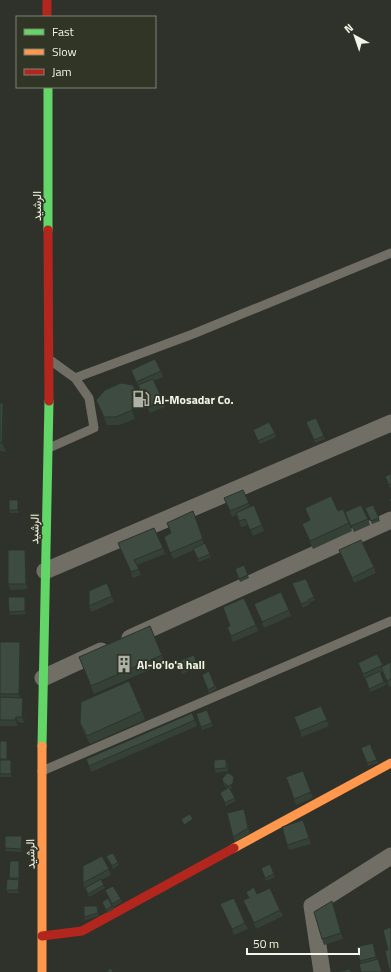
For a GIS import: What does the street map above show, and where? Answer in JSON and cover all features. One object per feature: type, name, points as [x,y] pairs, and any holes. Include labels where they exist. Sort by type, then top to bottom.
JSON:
[{"type":"main road","points":[[47,0],[47,16]]},
{"type":"main road","name":"الرشيد","points":[[42,972],[41,772],[49,359],[48,88]]},
{"type":"main road","points":[[42,936],[82,931],[391,763]]},
{"type":"street","points":[[45,571],[391,423]]},
{"type":"street","points":[[43,678],[391,520]]},
{"type":"street","points":[[322,972],[312,906],[391,856]]},
{"type":"lane","points":[[75,378],[194,334],[391,253]]},
{"type":"lane","points":[[47,448],[94,428],[89,398],[75,378],[49,359]]},
{"type":"lane","points":[[41,772],[391,621]]},
{"type":"building","points":[[155,359],[161,371],[136,382],[131,370]]},
{"type":"building","points":[[153,379],[163,401],[148,407],[138,385]]},
{"type":"building","points":[[121,383],[133,385],[140,401],[132,410],[116,417],[104,417],[96,400],[105,390]]},
{"type":"building","points":[[0,403],[3,403],[2,443],[0,443]]},
{"type":"building","points":[[316,418],[324,436],[314,440],[306,422]]},
{"type":"building","points":[[269,422],[275,433],[258,441],[253,430]]},
{"type":"building","points":[[391,474],[391,484],[389,485],[385,476]]},
{"type":"building","points":[[243,490],[249,503],[230,511],[224,498]]},
{"type":"building","points":[[331,496],[338,511],[343,509],[349,523],[310,541],[302,524],[310,520],[305,508]]},
{"type":"building","points":[[9,500],[18,500],[18,510],[9,510]]},
{"type":"building","points":[[254,505],[262,525],[250,530],[245,519],[239,521],[236,513]]},
{"type":"building","points":[[361,505],[368,519],[351,526],[345,512]]},
{"type":"building","points":[[373,505],[379,518],[371,521],[365,508]]},
{"type":"building","points":[[193,511],[203,539],[170,553],[164,537],[171,533],[167,523]]},
{"type":"building","points":[[154,528],[163,548],[134,560],[139,569],[131,572],[118,543]]},
{"type":"building","points":[[361,540],[374,567],[352,578],[339,550]]},
{"type":"building","points":[[205,543],[210,554],[198,559],[193,549]]},
{"type":"building","points":[[8,550],[25,550],[26,584],[8,584]]},
{"type":"building","points":[[244,565],[248,575],[239,579],[235,569]]},
{"type":"building","points":[[306,579],[314,597],[301,604],[292,583]]},
{"type":"building","points":[[107,583],[112,596],[89,606],[89,591]]},
{"type":"building","points":[[281,592],[289,610],[262,622],[254,604]]},
{"type":"building","points":[[8,597],[25,597],[25,611],[9,612]]},
{"type":"building","points":[[244,598],[256,625],[231,636],[227,627],[230,626],[223,607]]},
{"type":"building","name":"Al-lo'lo'a hall","points":[[150,626],[162,655],[91,686],[79,657]]},
{"type":"building","points":[[0,642],[20,642],[19,694],[0,694]]},
{"type":"building","points":[[377,654],[383,665],[363,674],[358,663]]},
{"type":"building","points":[[194,655],[197,664],[181,671],[177,662]]},
{"type":"building","points":[[391,662],[391,679],[387,681],[381,667]]},
{"type":"building","points":[[209,671],[215,686],[208,690],[202,675]]},
{"type":"building","points":[[380,671],[384,682],[369,689],[365,678]]},
{"type":"building","points":[[129,681],[142,711],[87,736],[80,723],[81,702]]},
{"type":"building","points":[[0,697],[23,698],[22,717],[16,717],[15,720],[0,720]]},
{"type":"building","points":[[321,706],[327,720],[300,731],[294,717]]},
{"type":"building","points":[[207,710],[212,723],[201,727],[196,714]]},
{"type":"building","points":[[192,713],[195,720],[89,766],[86,759]]},
{"type":"building","points":[[0,741],[7,741],[7,759],[0,759]]},
{"type":"building","points":[[370,744],[377,760],[367,763],[361,748]]},
{"type":"building","points":[[226,759],[226,768],[214,769],[214,760]]},
{"type":"building","points":[[0,760],[11,760],[11,774],[0,774]]},
{"type":"building","points":[[303,771],[311,792],[294,799],[286,777]]},
{"type":"building","points":[[229,773],[234,777],[233,783],[228,786],[222,779]]},
{"type":"building","points":[[229,787],[235,798],[225,803],[220,793]]},
{"type":"building","points":[[244,809],[248,828],[233,837],[227,813]]},
{"type":"building","points":[[190,814],[193,819],[184,825],[181,819]]},
{"type":"building","points":[[303,820],[309,838],[287,845],[282,827]]},
{"type":"building","points":[[5,836],[22,836],[21,849],[5,848]]},
{"type":"building","points":[[113,853],[118,862],[112,866],[106,856]]},
{"type":"building","points":[[102,856],[109,869],[83,883],[83,866]]},
{"type":"building","points":[[10,861],[19,861],[19,878],[9,878]]},
{"type":"building","points":[[270,864],[274,874],[265,878],[261,868]]},
{"type":"building","points":[[7,879],[19,880],[18,890],[6,890]]},
{"type":"building","points":[[101,879],[104,885],[88,894],[85,888]]},
{"type":"building","points":[[113,886],[121,899],[112,904],[105,890]]},
{"type":"building","points":[[254,887],[257,894],[270,888],[280,910],[254,923],[243,900],[249,898],[246,892]]},
{"type":"building","points":[[108,898],[112,906],[106,910],[102,902]]},
{"type":"building","points":[[234,898],[245,923],[232,929],[220,904]]},
{"type":"building","points":[[332,901],[341,933],[322,939],[314,912]]},
{"type":"building","points":[[84,906],[97,906],[98,913],[84,917]]},
{"type":"building","points":[[391,927],[390,972],[385,951],[388,950],[383,930]]},
{"type":"building","points":[[373,943],[376,957],[360,961],[356,947]]},
{"type":"building","points":[[378,959],[382,972],[361,972],[359,964]]},
{"type":"building","points":[[111,968],[113,972],[106,972]]},
{"type":"building","points":[[350,969],[351,972],[337,972]]},
{"type":"traffic: fast","points":[[48,88],[48,230]]},
{"type":"traffic: fast","points":[[42,746],[49,401]]},
{"type":"traffic: slow","points":[[42,746],[42,972]]},
{"type":"traffic: slow","points":[[234,848],[391,763]]},
{"type":"traffic: jam","points":[[47,0],[47,16]]},
{"type":"traffic: jam","points":[[48,230],[49,401]]},
{"type":"traffic: jam","points":[[42,936],[82,931],[234,848]]},
{"type":"place","name":"Al-Mosadar Co.","points":[[141,399]]},
{"type":"place","name":"Al-lo'lo'a hall","points":[[124,664]]}]
